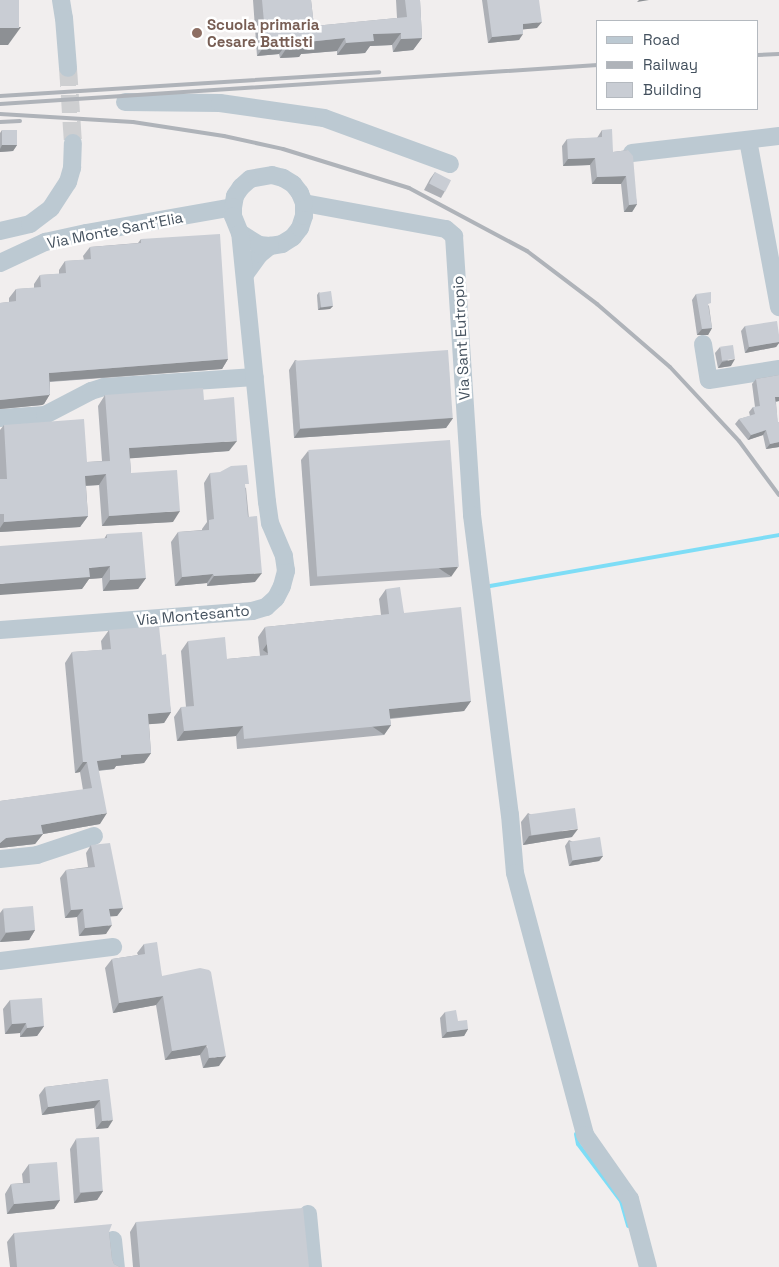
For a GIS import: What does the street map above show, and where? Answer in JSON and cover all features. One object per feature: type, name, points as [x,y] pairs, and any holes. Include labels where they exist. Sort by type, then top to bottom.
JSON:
[{"type":"street","points":[[61,0],[68,68]]},
{"type":"street","points":[[125,102],[220,103],[324,118],[450,164]]},
{"type":"street","points":[[632,153],[779,136]]},
{"type":"street","points":[[748,140],[779,307]]},
{"type":"street","points":[[0,231],[30,224],[51,208],[68,182],[72,168],[73,143]]},
{"type":"street","points":[[272,175],[283,178],[293,184],[300,193],[304,203],[304,216],[300,228],[293,237],[282,244],[270,246],[254,243],[240,233],[233,216],[232,207],[241,186],[250,179],[272,175]]},
{"type":"street","name":"Via Sant Eutropio","points":[[304,203],[446,229],[454,236],[472,514],[510,814],[515,874],[585,1135],[630,1198],[648,1267]]},
{"type":"street","name":"Via Monte Sant'Elia","points":[[0,263],[45,242],[86,232],[232,207]]},
{"type":"street","name":"Via Montesanto","points":[[0,630],[252,611],[266,607],[276,598],[286,571],[284,556],[270,523],[267,502],[246,273],[240,233]]},
{"type":"street","points":[[246,273],[252,263],[270,246]]},
{"type":"street","points":[[703,344],[709,380],[779,369]]},
{"type":"street","points":[[0,418],[45,415],[85,394],[104,387],[255,377]]},
{"type":"street","points":[[0,859],[37,855],[94,836]]},
{"type":"street","points":[[0,961],[113,947]]},
{"type":"street","points":[[308,1214],[313,1267]]},
{"type":"street","points":[[113,1240],[116,1267]]},
{"type":"building","points":[[0,0],[19,0],[19,28],[0,28]]},
{"type":"building","points":[[262,0],[311,0],[314,26],[407,17],[405,0],[420,0],[422,38],[401,39],[401,33],[373,34],[374,41],[346,43],[345,38],[307,42],[307,45],[288,46],[288,42],[266,44]]},
{"type":"building","points":[[487,0],[539,0],[542,22],[523,24],[523,34],[492,37]]},
{"type":"building","points":[[612,129],[613,152],[628,150],[633,156],[637,204],[629,205],[626,176],[597,177],[595,158],[568,159],[567,139],[602,137],[602,130]]},
{"type":"building","points":[[2,130],[17,130],[17,145],[2,145]]},
{"type":"building","points":[[435,172],[451,180],[445,192],[429,184]]},
{"type":"building","points":[[220,234],[228,359],[49,373],[49,395],[0,400],[0,303],[16,301],[16,289],[41,287],[40,275],[66,273],[65,261],[91,259],[90,247],[141,243],[141,239]]},
{"type":"building","points":[[331,291],[333,306],[321,308],[319,293]]},
{"type":"building","points":[[711,292],[711,303],[708,304],[712,328],[702,329],[696,294]]},
{"type":"building","points":[[777,321],[779,342],[749,347],[745,326]]},
{"type":"building","points":[[733,345],[735,359],[722,361],[720,347]]},
{"type":"building","points":[[448,350],[453,418],[300,429],[295,361]]},
{"type":"building","points":[[779,375],[779,397],[775,397],[779,422],[779,442],[770,444],[766,430],[751,435],[739,419],[755,414],[753,407],[760,406],[756,379]]},
{"type":"building","points":[[203,388],[204,400],[234,397],[237,441],[129,448],[131,473],[177,470],[180,511],[109,516],[106,474],[85,476],[88,516],[4,522],[4,514],[0,514],[0,479],[7,479],[4,425],[84,419],[87,462],[110,461],[105,395]]},
{"type":"building","points":[[450,440],[459,567],[317,577],[308,450]]},
{"type":"building","points":[[247,465],[249,484],[245,484],[248,517],[257,516],[262,573],[182,577],[178,532],[209,530],[209,520],[214,519],[210,473],[220,472],[231,466]]},
{"type":"building","points":[[142,532],[146,578],[110,580],[110,566],[89,568],[90,577],[0,584],[0,546],[107,538],[107,534]]},
{"type":"building","points":[[400,587],[404,613],[461,607],[471,701],[389,709],[391,725],[244,739],[243,726],[184,731],[181,707],[194,706],[188,641],[225,637],[227,659],[268,655],[265,627],[389,614],[386,589]]},
{"type":"building","points":[[159,626],[162,655],[166,654],[171,712],[148,714],[151,753],[121,755],[121,758],[97,761],[107,813],[41,825],[43,834],[6,838],[0,843],[0,801],[92,788],[87,762],[83,762],[72,652],[111,649],[109,630]]},
{"type":"building","points":[[575,808],[578,829],[531,835],[528,815]]},
{"type":"building","points":[[600,837],[603,856],[572,861],[569,842]]},
{"type":"building","points":[[110,843],[123,908],[109,909],[112,925],[85,928],[83,909],[71,910],[66,870],[95,867],[91,845]]},
{"type":"building","points":[[33,906],[35,930],[5,933],[3,909]]},
{"type":"building","points":[[157,942],[162,976],[200,968],[211,972],[226,1056],[209,1058],[207,1045],[172,1051],[163,996],[119,1003],[112,959],[145,954],[144,944]]},
{"type":"building","points":[[42,998],[44,1026],[27,1028],[26,1023],[12,1024],[10,1000]]},
{"type":"building","points":[[456,1010],[458,1021],[467,1020],[468,1029],[447,1032],[445,1012]]},
{"type":"building","points":[[108,1079],[113,1120],[102,1121],[100,1100],[48,1107],[45,1087]]},
{"type":"building","points":[[99,1137],[103,1191],[80,1192],[76,1139]]},
{"type":"building","points":[[57,1162],[60,1200],[14,1204],[11,1184],[30,1183],[29,1164]]},
{"type":"building","points":[[303,1208],[309,1267],[140,1267],[136,1222]]},
{"type":"building","points":[[112,1224],[109,1232],[112,1259],[114,1264],[120,1267],[17,1267],[14,1233]]},
{"type":"waterway","points":[[490,586],[779,535]]},
{"type":"waterway","points":[[576,1134],[578,1144],[621,1201],[628,1226]]},
{"type":"tunnel","points":[[68,68],[73,143]]},
{"type":"railway","points":[[759,55],[779,54]]},
{"type":"railway","points":[[0,104],[596,65]]},
{"type":"railway","points":[[0,96],[379,72]]},
{"type":"railway","points":[[0,114],[133,122],[224,136],[283,149],[409,188],[527,251],[597,304],[670,367],[739,441],[779,495]]},
{"type":"railway","points":[[0,122],[20,121]]},
{"type":"place","name":"Scuola primaria Cesare Battisti","points":[[197,33]]}]
